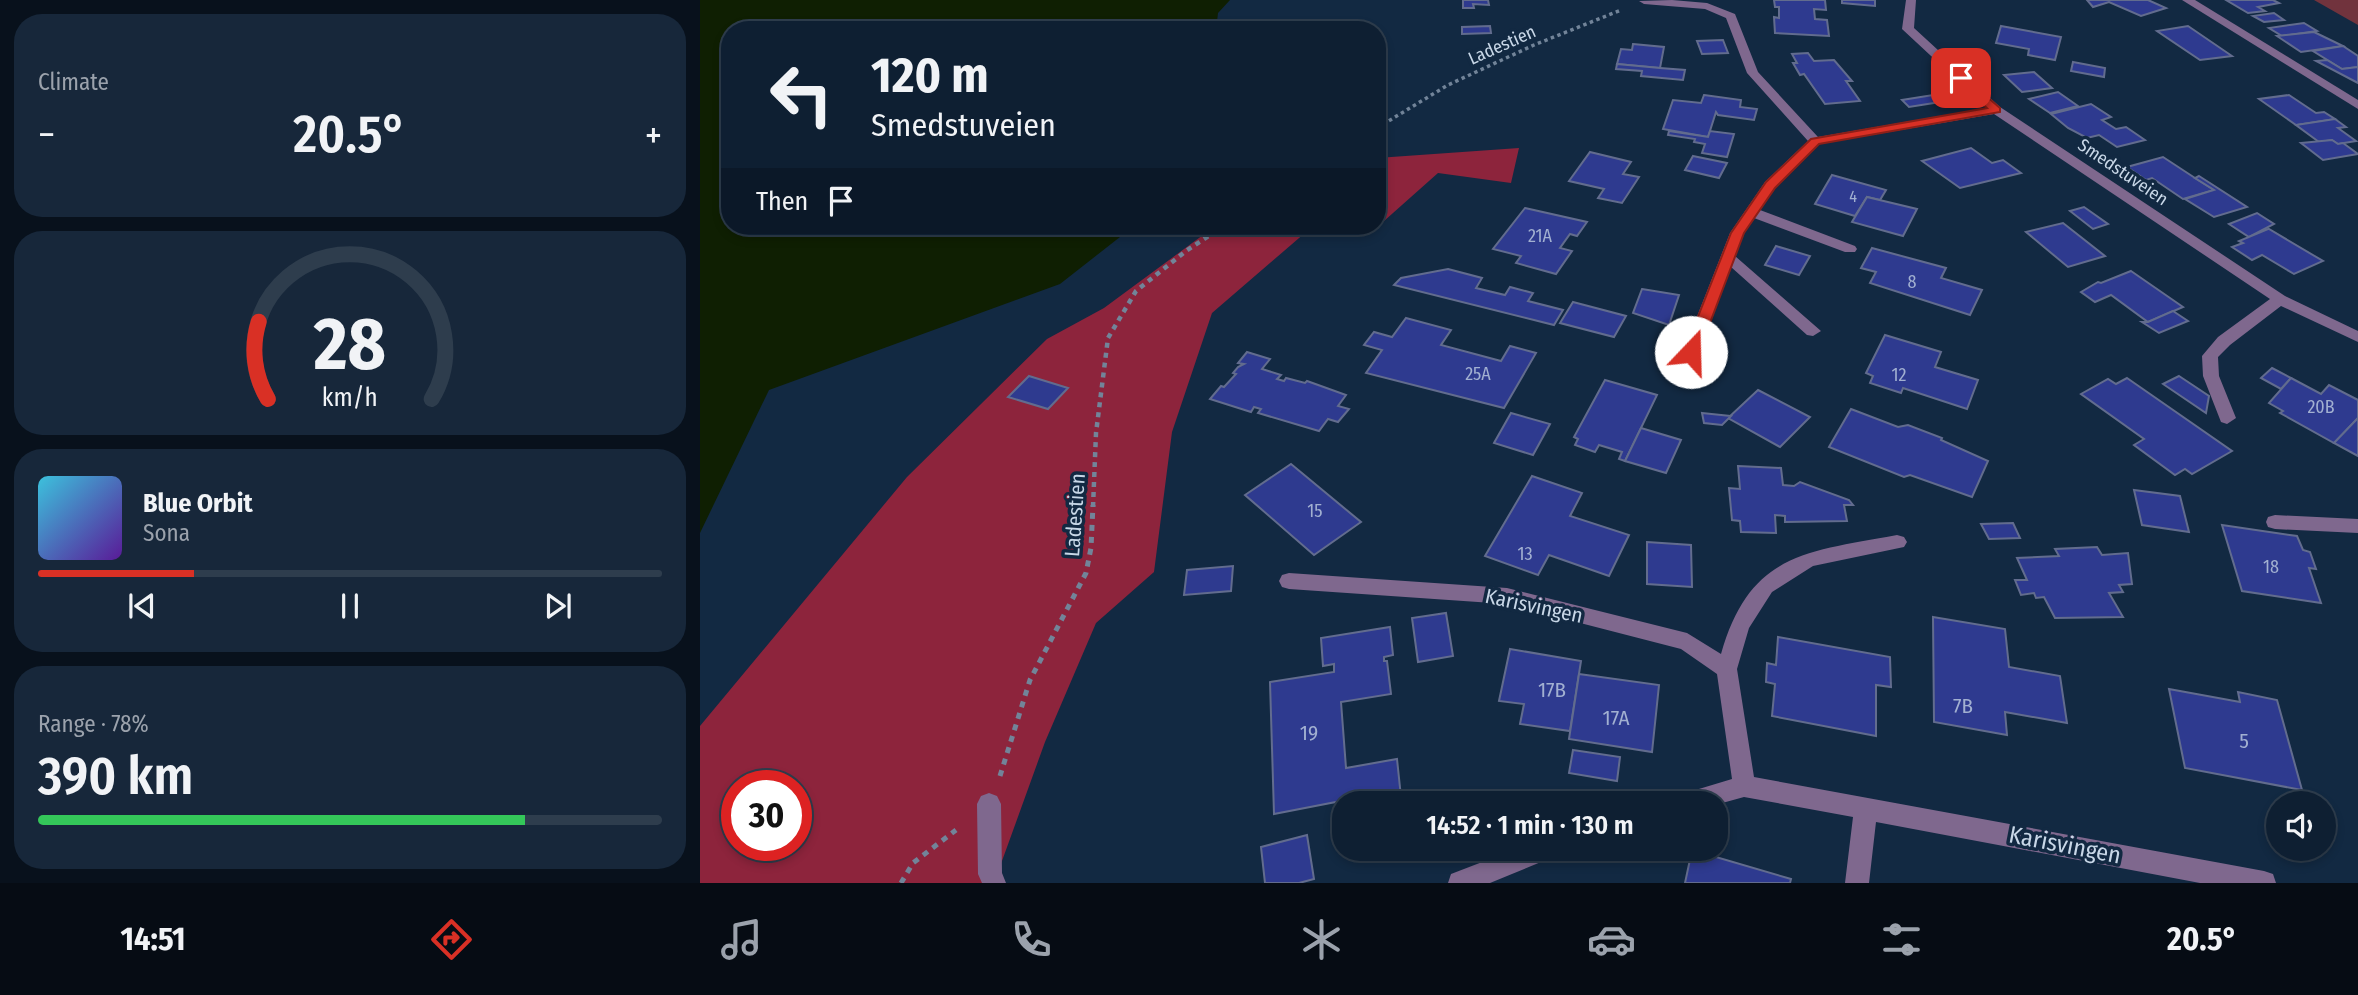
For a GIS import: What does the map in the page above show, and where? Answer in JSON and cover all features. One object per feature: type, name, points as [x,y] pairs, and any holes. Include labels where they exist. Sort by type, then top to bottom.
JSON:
[{"type":"street","name":"Smedstuveien","points":[[1911,0],[1908,29],[1996,110],[2280,299],[2358,337]]},
{"type":"street","points":[[2187,0],[2358,105]]},
{"type":"street","points":[[1644,1],[1707,6],[1731,16],[1753,73],[1815,141]]},
{"type":"street","points":[[1691,352],[1737,233],[1770,185],[1815,141],[1996,110]]},
{"type":"street","points":[[1752,212],[1850,249]]},
{"type":"street","points":[[1728,257],[1813,331]]},
{"type":"street","points":[[2227,418],[2211,376],[2210,356],[2224,341],[2280,299]]},
{"type":"street","points":[[2275,522],[2358,526]]},
{"type":"street","points":[[1744,786],[1727,670],[1739,626],[1765,586],[1808,559],[1898,542]]},
{"type":"street","name":"Karisvingen","points":[[1289,582],[1507,596],[1687,642],[1727,670]]},
{"type":"street","name":"Karisvingen","points":[[1727,791],[1744,786],[2264,883]]},
{"type":"street","points":[[989,804],[990,874],[994,883]]},
{"type":"street","points":[[1857,883],[1866,808]]},
{"type":"street","points":[[1460,883],[1515,861]]},
{"type":"path","name":"Ladestien","points":[[1386,123],[1448,85],[1534,45],[1644,1]]},
{"type":"path","name":"Ladestien","points":[[989,804],[1004,766],[1030,680],[1086,573],[1091,548],[1096,433],[1108,338],[1136,291],[1210,235]]},
{"type":"path","points":[[901,883],[914,863],[989,804]]},
{"type":"shaded area","points":[[700,0],[1230,0],[1218,13],[1217,21],[721,21],[721,235],[1123,235],[1060,284],[769,390],[700,533]]},
{"type":"shaded area","points":[[2314,0],[2358,0],[2358,25]]},
{"type":"shaded area","points":[[1519,148],[1511,183],[1438,173],[1386,219],[1386,157]]},
{"type":"shaded area","points":[[1203,235],[1303,235],[1212,313],[1172,432],[1154,572],[1096,623],[1045,742],[994,883],[700,883],[700,726],[907,477],[1047,339],[1104,308]]},
{"type":"building","points":[[1463,0],[1488,0],[1489,5],[1473,4],[1474,8],[1463,8]]},
{"type":"building","points":[[1774,0],[1825,0],[1826,10],[1814,9],[1815,19],[1827,20],[1829,36],[1775,33],[1774,17],[1779,18],[1779,7],[1775,7]]},
{"type":"building","points":[[1842,0],[1875,0],[1875,6],[1842,3]]},
{"type":"building","points":[[2087,0],[2148,0],[2166,8],[2141,16],[2109,2],[2093,7]]},
{"type":"building","points":[[2226,0],[2273,0],[2279,3],[2258,7],[2265,11],[2248,13]]},
{"type":"building","points":[[2274,13],[2284,20],[2264,22],[2253,16]]},
{"type":"building","points":[[2304,23],[2317,31],[2282,36],[2269,28]]},
{"type":"building","points":[[1490,26],[1491,33],[1462,34],[1462,27]]},
{"type":"building","points":[[2001,26],[2061,37],[2055,60],[2028,55],[2029,49],[1996,43]]},
{"type":"building","points":[[2188,26],[2232,56],[2200,60],[2157,31]]},
{"type":"building","points":[[2314,32],[2343,46],[2301,52],[2277,36]]},
{"type":"building","points":[[1723,40],[1728,53],[1702,54],[1697,41]]},
{"type":"building","points":[[1633,44],[1664,47],[1660,68],[1617,64],[1621,49],[1632,50]]},
{"type":"building","points":[[2343,46],[2358,56],[2358,67],[2342,69],[2313,51]]},
{"type":"building","points":[[1808,53],[1814,61],[1834,60],[1852,81],[1846,81],[1860,101],[1825,104],[1793,63],[1797,63],[1792,54]]},
{"type":"building","points":[[2327,60],[2342,69],[2358,67],[2358,83],[2316,61]]},
{"type":"building","points":[[2073,62],[2105,68],[2104,77],[2071,71]]},
{"type":"building","points":[[1617,64],[1685,70],[1683,80],[1641,76],[1642,71],[1616,69]]},
{"type":"building","points":[[2034,72],[2052,88],[2022,92],[2004,75]]},
{"type":"building","points":[[2058,92],[2078,106],[2050,113],[2029,99]]},
{"type":"building","points":[[1704,95],[1741,100],[1740,107],[1757,109],[1754,120],[1718,115],[1716,112],[1708,137],[1663,129],[1673,100],[1701,103]]},
{"type":"building","points":[[1933,95],[1940,102],[1909,107],[1902,100]]},
{"type":"building","points":[[2289,95],[2316,113],[2324,112],[2335,119],[2296,125],[2259,99]]},
{"type":"building","points":[[2091,104],[2111,117],[2102,120],[2116,129],[2126,127],[2145,140],[2117,147],[2099,135],[2087,138],[2068,128],[2051,114]]},
{"type":"building","points":[[2335,119],[2346,127],[2338,128],[2356,141],[2338,144],[2332,140],[2319,142],[2296,125]]},
{"type":"building","points":[[1669,131],[1708,137],[1710,131],[1734,134],[1727,157],[1702,153],[1705,144],[1694,142],[1695,139],[1668,135]]},
{"type":"building","points":[[2332,140],[2338,144],[2343,143],[2358,154],[2323,160],[2301,143]]},
{"type":"building","points":[[1971,148],[1992,163],[2003,160],[2021,173],[1960,188],[1922,161]]},
{"type":"building","points":[[1590,152],[1631,162],[1623,174],[1639,177],[1622,203],[1598,198],[1604,189],[1569,181]]},
{"type":"building","points":[[1693,156],[1727,163],[1719,178],[1685,170]]},
{"type":"building","points":[[2163,157],[2214,190],[2183,199],[2152,178],[2146,180],[2127,167]]},
{"type":"building","points":[[1832,175],[1886,190],[1880,200],[1867,197],[1855,216],[1815,204]]},
{"type":"building","points":[[2199,176],[2247,207],[2214,217],[2185,199],[2214,190],[2195,178]]},
{"type":"building","points":[[1867,197],[1917,209],[1903,236],[1852,222]]},
{"type":"building","points":[[2084,207],[2108,224],[2093,229],[2070,211]]},
{"type":"building","points":[[1525,208],[1587,222],[1577,236],[1570,234],[1560,248],[1572,251],[1556,274],[1516,263],[1521,256],[1493,249]]},
{"type":"building","points":[[2257,213],[2274,224],[2249,237],[2229,224]]},
{"type":"building","points":[[2063,223],[2105,256],[2068,267],[2026,232]]},
{"type":"building","points":[[2268,229],[2323,261],[2294,274],[2262,255],[2252,260],[2232,247],[2243,243],[2239,241]]},
{"type":"building","points":[[1776,246],[1810,256],[1799,275],[1765,265]]},
{"type":"building","points":[[1872,248],[1946,268],[1941,278],[1982,290],[1970,315],[1870,283],[1876,272],[1861,268]]},
{"type":"building","points":[[1448,269],[1482,278],[1476,288],[1505,295],[1510,287],[1533,293],[1528,301],[1563,310],[1554,325],[1394,285],[1401,278]]},
{"type":"building","points":[[2131,271],[2183,307],[2148,322],[2111,295],[2095,302],[2081,292],[2098,282]]},
{"type":"building","points":[[1642,289],[1679,295],[1669,325],[1633,313]]},
{"type":"building","points":[[1573,302],[1626,316],[1614,337],[1560,323]]},
{"type":"building","points":[[2173,311],[2188,321],[2159,333],[2142,322],[2148,322]]},
{"type":"building","points":[[1406,318],[1451,330],[1441,345],[1501,361],[1510,346],[1536,353],[1504,408],[1366,373],[1382,350],[1364,345],[1374,332],[1392,337]]},
{"type":"building","points":[[1885,335],[1941,352],[1935,367],[1978,380],[1967,409],[1903,388],[1901,393],[1870,383],[1873,376],[1866,373]]},
{"type":"building","points":[[1247,352],[1270,359],[1262,369],[1281,375],[1277,379],[1284,381],[1286,378],[1305,383],[1307,381],[1346,395],[1338,406],[1349,409],[1338,422],[1328,419],[1319,431],[1258,413],[1261,409],[1254,407],[1251,412],[1210,399],[1236,374],[1233,373],[1238,367],[1244,364],[1238,363]]},
{"type":"building","points":[[2272,368],[2291,378],[2281,389],[2261,378]]},
{"type":"building","points":[[1029,376],[1068,388],[1048,409],[1008,397]]},
{"type":"building","points":[[2179,376],[2209,396],[2206,413],[2163,384]]},
{"type":"building","points":[[2127,378],[2232,451],[2192,474],[2185,469],[2175,475],[2134,445],[2144,439],[2081,394],[2108,379],[2116,384]]},
{"type":"building","points":[[2291,378],[2321,394],[2329,385],[2358,400],[2358,418],[2334,443],[2280,413],[2283,411],[2269,403]]},
{"type":"building","points":[[1605,380],[1657,395],[1625,461],[1619,459],[1622,452],[1599,445],[1595,452],[1575,445],[1578,439],[1574,437]]},
{"type":"building","points":[[1758,390],[1810,417],[1780,447],[1728,418]]},
{"type":"building","points":[[1851,409],[1898,427],[1908,425],[1988,461],[1972,497],[1910,475],[1904,477],[1829,447]]},
{"type":"building","points":[[1511,413],[1550,424],[1533,455],[1494,443]]},
{"type":"building","points":[[1702,413],[1731,416],[1722,425],[1704,423]]},
{"type":"building","points":[[2358,418],[2358,456],[2334,443]]},
{"type":"building","points":[[1641,428],[1681,440],[1666,473],[1625,461]]},
{"type":"building","points":[[1291,464],[1361,522],[1314,555],[1245,495]]},
{"type":"building","points":[[1738,466],[1781,468],[1783,485],[1794,486],[1800,482],[1849,500],[1853,505],[1844,505],[1847,521],[1785,522],[1785,516],[1775,515],[1776,533],[1741,532],[1740,521],[1732,520],[1729,488],[1740,489]]},
{"type":"building","points":[[1532,476],[1582,493],[1570,516],[1629,535],[1609,576],[1549,555],[1538,575],[1485,556]]},
{"type":"building","points":[[2134,490],[2180,496],[2189,532],[2142,525]]},
{"type":"building","points":[[2013,523],[2020,538],[1989,539],[1981,524]]},
{"type":"building","points":[[2222,525],[2297,536],[2303,550],[2310,552],[2316,569],[2309,568],[2321,603],[2242,591]]},
{"type":"building","points":[[1647,542],[1691,545],[1692,587],[1647,584]]},
{"type":"building","points":[[2097,547],[2102,555],[2128,553],[2132,584],[2119,585],[2123,592],[2109,593],[2123,617],[2055,618],[2044,597],[2036,598],[2034,593],[2021,595],[2015,580],[2027,580],[2017,558],[2059,556],[2055,549]]},
{"type":"building","points":[[1233,566],[1231,591],[1184,595],[1187,570]]},
{"type":"building","points":[[1446,613],[1453,656],[1418,662],[1412,618]]},
{"type":"building","points":[[1933,617],[2005,629],[2009,667],[2060,676],[2067,723],[2005,712],[2007,735],[1934,722]]},
{"type":"building","points":[[1390,627],[1393,655],[1384,657],[1384,661],[1387,661],[1391,694],[1341,702],[1346,768],[1397,759],[1400,791],[1332,791],[1332,803],[1274,814],[1270,682],[1334,672],[1334,664],[1323,666],[1321,638]]},
{"type":"building","points":[[1778,637],[1890,657],[1891,687],[1876,685],[1876,736],[1772,716],[1775,684],[1766,682],[1767,663],[1776,665]]},
{"type":"building","points":[[1510,649],[1581,661],[1570,731],[1520,724],[1524,704],[1499,701]]},
{"type":"building","points":[[1579,674],[1659,685],[1652,752],[1569,739]]},
{"type":"building","points":[[2169,689],[2240,702],[2238,692],[2277,700],[2302,790],[2185,768]]},
{"type":"building","points":[[1573,750],[1620,757],[1617,781],[1569,773]]},
{"type":"building","points":[[1307,835],[1314,879],[1299,883],[1265,883],[1261,847]]},
{"type":"building","points":[[1690,861],[1728,861],[1791,879],[1790,883],[1685,883]]},
{"type":"route","points":[[1691,352],[1737,233],[1770,185],[1815,141],[1996,110],[1961,78]]}]
